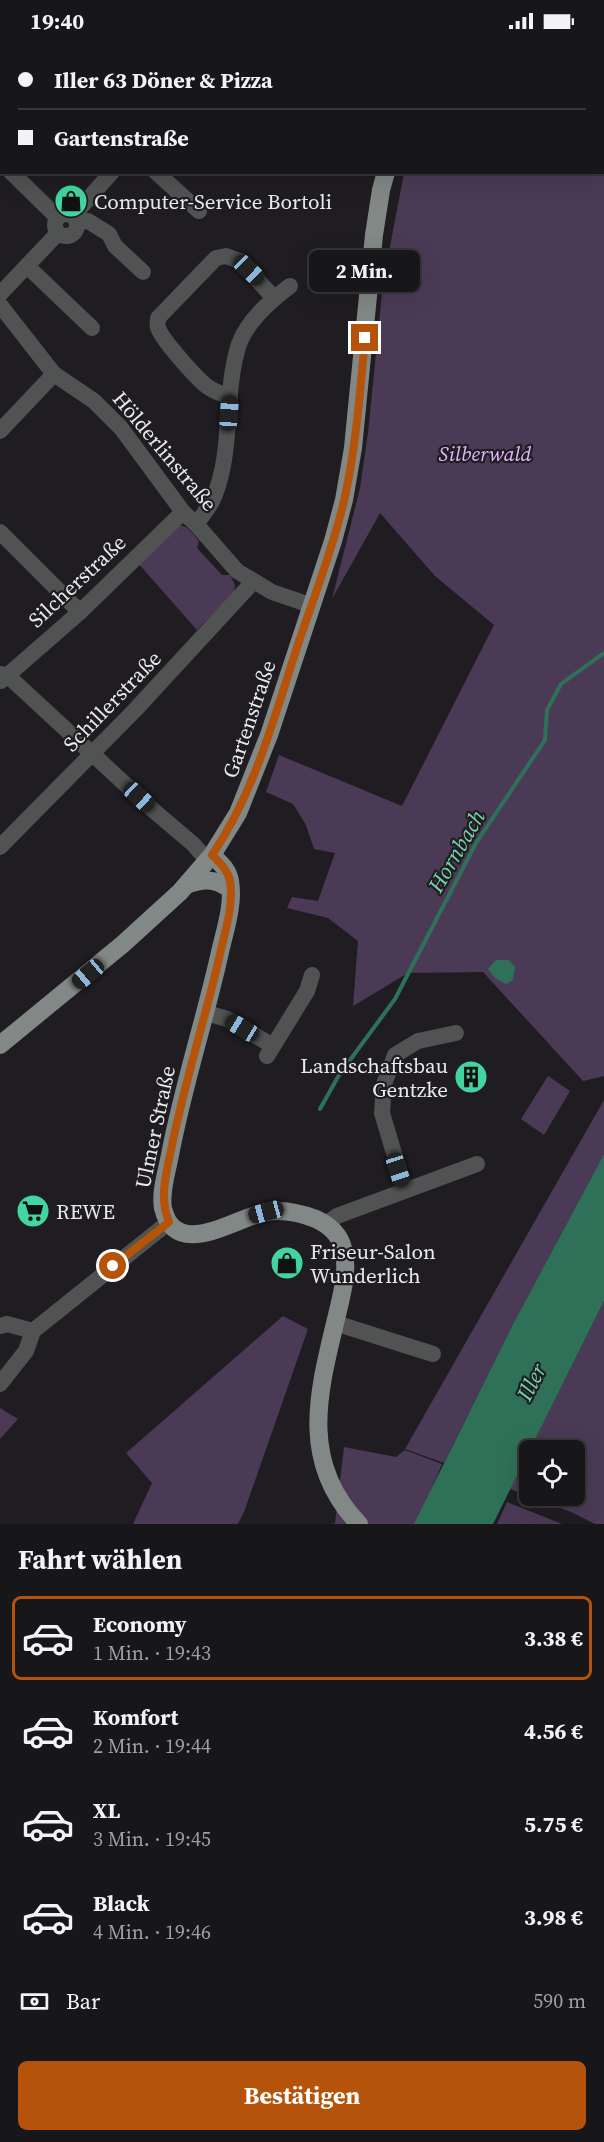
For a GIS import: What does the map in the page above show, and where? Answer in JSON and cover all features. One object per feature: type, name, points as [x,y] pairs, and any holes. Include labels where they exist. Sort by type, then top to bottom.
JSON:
[{"type":"main road","name":"Gartenstraße","points":[[0,1045],[123,944],[186,885],[210,858],[238,813],[257,769],[333,541],[344,500],[353,448],[374,235],[385,174]]},
{"type":"main road","name":"Ulmer Straße","points":[[169,1222],[162,1200],[168,1163],[184,1088],[207,1012],[229,913],[226,868],[210,858]]},
{"type":"main road","points":[[186,885],[211,880],[228,892]]},
{"type":"main road","points":[[169,1222],[177,1232],[190,1236],[207,1233],[249,1216],[279,1210],[293,1212],[326,1224],[337,1234],[343,1248],[345,1271],[319,1397],[318,1428],[327,1476],[336,1496],[353,1518]]},
{"type":"street","points":[[13,174],[66,222],[88,221],[109,234],[115,246],[142,272]]},
{"type":"street","points":[[0,294],[110,174]]},
{"type":"street","points":[[158,174],[199,211]]},
{"type":"street","points":[[230,397],[206,386],[193,372],[162,336],[158,327],[158,318],[216,258],[226,256],[240,261],[274,298]]},
{"type":"street","points":[[27,266],[92,328]]},
{"type":"street","points":[[196,524],[214,497],[227,445],[230,397],[240,344],[250,324],[274,298],[290,286]]},
{"type":"street","name":"Hölderlinstraße","points":[[0,305],[54,374],[94,401],[121,428],[183,512],[237,571],[272,591],[310,605]]},
{"type":"street","points":[[0,430],[54,374]]},
{"type":"street","name":"Silcherstraße","points":[[2,677],[80,612],[183,512]]},
{"type":"street","points":[[0,532],[80,612]]},
{"type":"street","name":"Schillerstraße","points":[[0,847],[210,631],[253,582]]},
{"type":"street","points":[[2,677],[93,753],[153,810],[210,858]]},
{"type":"street","points":[[207,1012],[227,1018],[270,1051],[307,991],[312,975]]},
{"type":"street","points":[[405,1190],[382,1113],[384,1084],[395,1054],[418,1041],[456,1033]]},
{"type":"street","points":[[326,1224],[337,1216],[477,1164]]},
{"type":"street","points":[[0,1384],[26,1351],[33,1331],[169,1222]]},
{"type":"street","points":[[335,1323],[433,1354]]},
{"type":"street","points":[[0,1326],[7,1324],[33,1331]]},
{"type":"green space","name":"Silberwald","points":[[404,174],[604,174],[604,1076],[583,1081],[483,972],[408,973],[353,1006],[358,941],[328,918],[287,908],[292,897],[318,901],[335,853],[314,849],[306,825],[293,804],[266,792],[279,755],[402,806],[494,625],[435,576],[380,513],[332,599],[360,488],[368,433],[383,283]]},
{"type":"green space","points":[[177,526],[184,526],[190,530],[199,541],[197,548],[222,575],[230,575],[235,585],[234,592],[197,630],[137,562]]},
{"type":"green space","points":[[548,1076],[570,1091],[544,1135],[521,1119]]},
{"type":"green space","points":[[604,1100],[604,1154],[514,1322],[444,1463],[405,1449]]},
{"type":"green space","points":[[604,1301],[604,1524],[595,1524],[555,1506],[585,1506],[585,1440],[534,1440]]},
{"type":"green space","points":[[283,1316],[308,1329],[238,1524],[133,1524],[152,1483],[126,1453]]},
{"type":"green space","points":[[0,1408],[18,1419],[0,1439]]},
{"type":"green space","points":[[344,1447],[396,1457],[405,1450],[442,1464],[417,1524],[331,1524],[335,1523]]},
{"type":"green space","points":[[519,1471],[519,1492],[510,1489]]},
{"type":"green space","points":[[507,1502],[562,1524],[497,1524]]},
{"type":"water","points":[[496,960],[509,960],[515,967],[513,980],[506,984],[495,978],[488,969]]},
{"type":"water","name":"Iller","points":[[604,1154],[604,1301],[535,1440],[519,1440],[519,1472],[493,1524],[414,1524],[514,1322]]},
{"type":"waterway","name":"Hornbach","points":[[320,1109],[339,1075],[395,999],[476,843],[545,740],[547,710],[561,684],[604,653]]},
{"type":"place","name":"Computer-Service Bortoli","points":[[71,201]]},
{"type":"place","name":"Landschaftsbau Gentzke","points":[[471,1077]]},
{"type":"place","name":"REWE","points":[[33,1211]]},
{"type":"place","name":"Friseur-Salon Wunderlich","points":[[287,1263]]},
{"type":"route","points":[[113,1266],[169,1222],[162,1200],[168,1163],[184,1088],[207,1012],[229,913],[230,882],[226,868],[212,855],[238,813],[257,769],[333,541],[344,500],[353,448],[365,338]]}]
